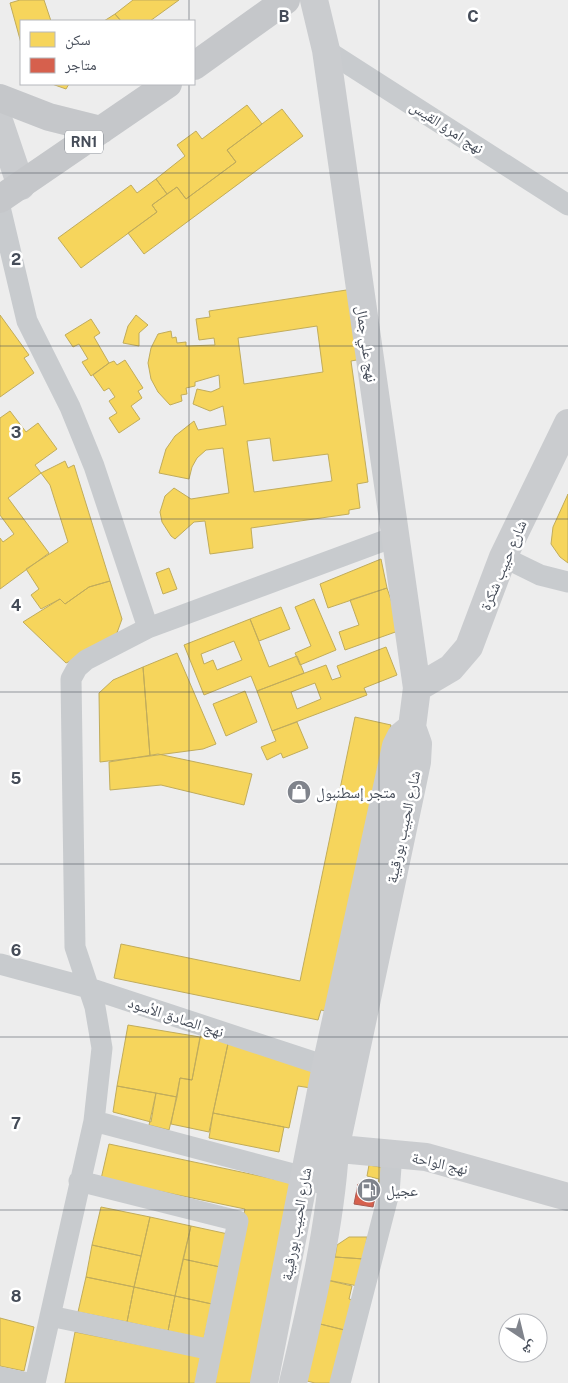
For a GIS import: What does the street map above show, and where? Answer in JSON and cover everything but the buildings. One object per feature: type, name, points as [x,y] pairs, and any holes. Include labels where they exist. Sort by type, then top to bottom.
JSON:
[{"type":"main road","points":[[195,65],[286,0]]},
{"type":"main road","name":"RN1","points":[[11,192],[167,85]]},
{"type":"main road","points":[[0,98],[49,117],[101,130]]},
{"type":"street","name":"نهج علي جمال","points":[[314,0],[326,50],[417,688],[412,727]]},
{"type":"street","name":"نهج امرؤ القيس","points":[[326,50],[568,205]]},
{"type":"street","points":[[0,124],[11,192]]},
{"type":"street","points":[[0,207],[27,321],[70,408],[94,466],[148,628]]},
{"type":"street","name":"شارع حبيب شكرة","points":[[417,688],[451,668],[470,647],[503,557],[568,423]]},
{"type":"street","points":[[35,1383],[94,1121],[102,1048],[95,1007],[75,947],[71,679],[77,668],[86,660],[148,628],[394,537]]},
{"type":"street","points":[[503,557],[540,575],[568,582]]},
{"type":"street","name":"شارع الحبيب بورقيبة","points":[[264,1383],[304,1177],[322,1147],[339,1068],[396,746],[401,736],[412,727]]},
{"type":"street","name":"نهج الصادق الأسود","points":[[0,964],[89,988],[339,1068]]},
{"type":"street","points":[[94,1121],[304,1177],[332,1188]]},
{"type":"street","name":"شارع الحبيب بورقيبة","points":[[293,1383],[332,1188],[322,1147]]},
{"type":"street","name":"نهج الواحة","points":[[322,1147],[392,1154],[454,1164],[568,1197]]},
{"type":"street","points":[[340,1383],[387,1202],[392,1154]]},
{"type":"street","points":[[79,1181],[238,1221],[205,1383]]},
{"type":"street","points":[[50,1316],[212,1350]]},
{"type":"street","points":[[0,1377],[28,1383]]},
{"type":"place","name":"متجر إسطنبول","points":[[299,792]]},
{"type":"place","name":"عجيل","points":[[369,1190]]}]
